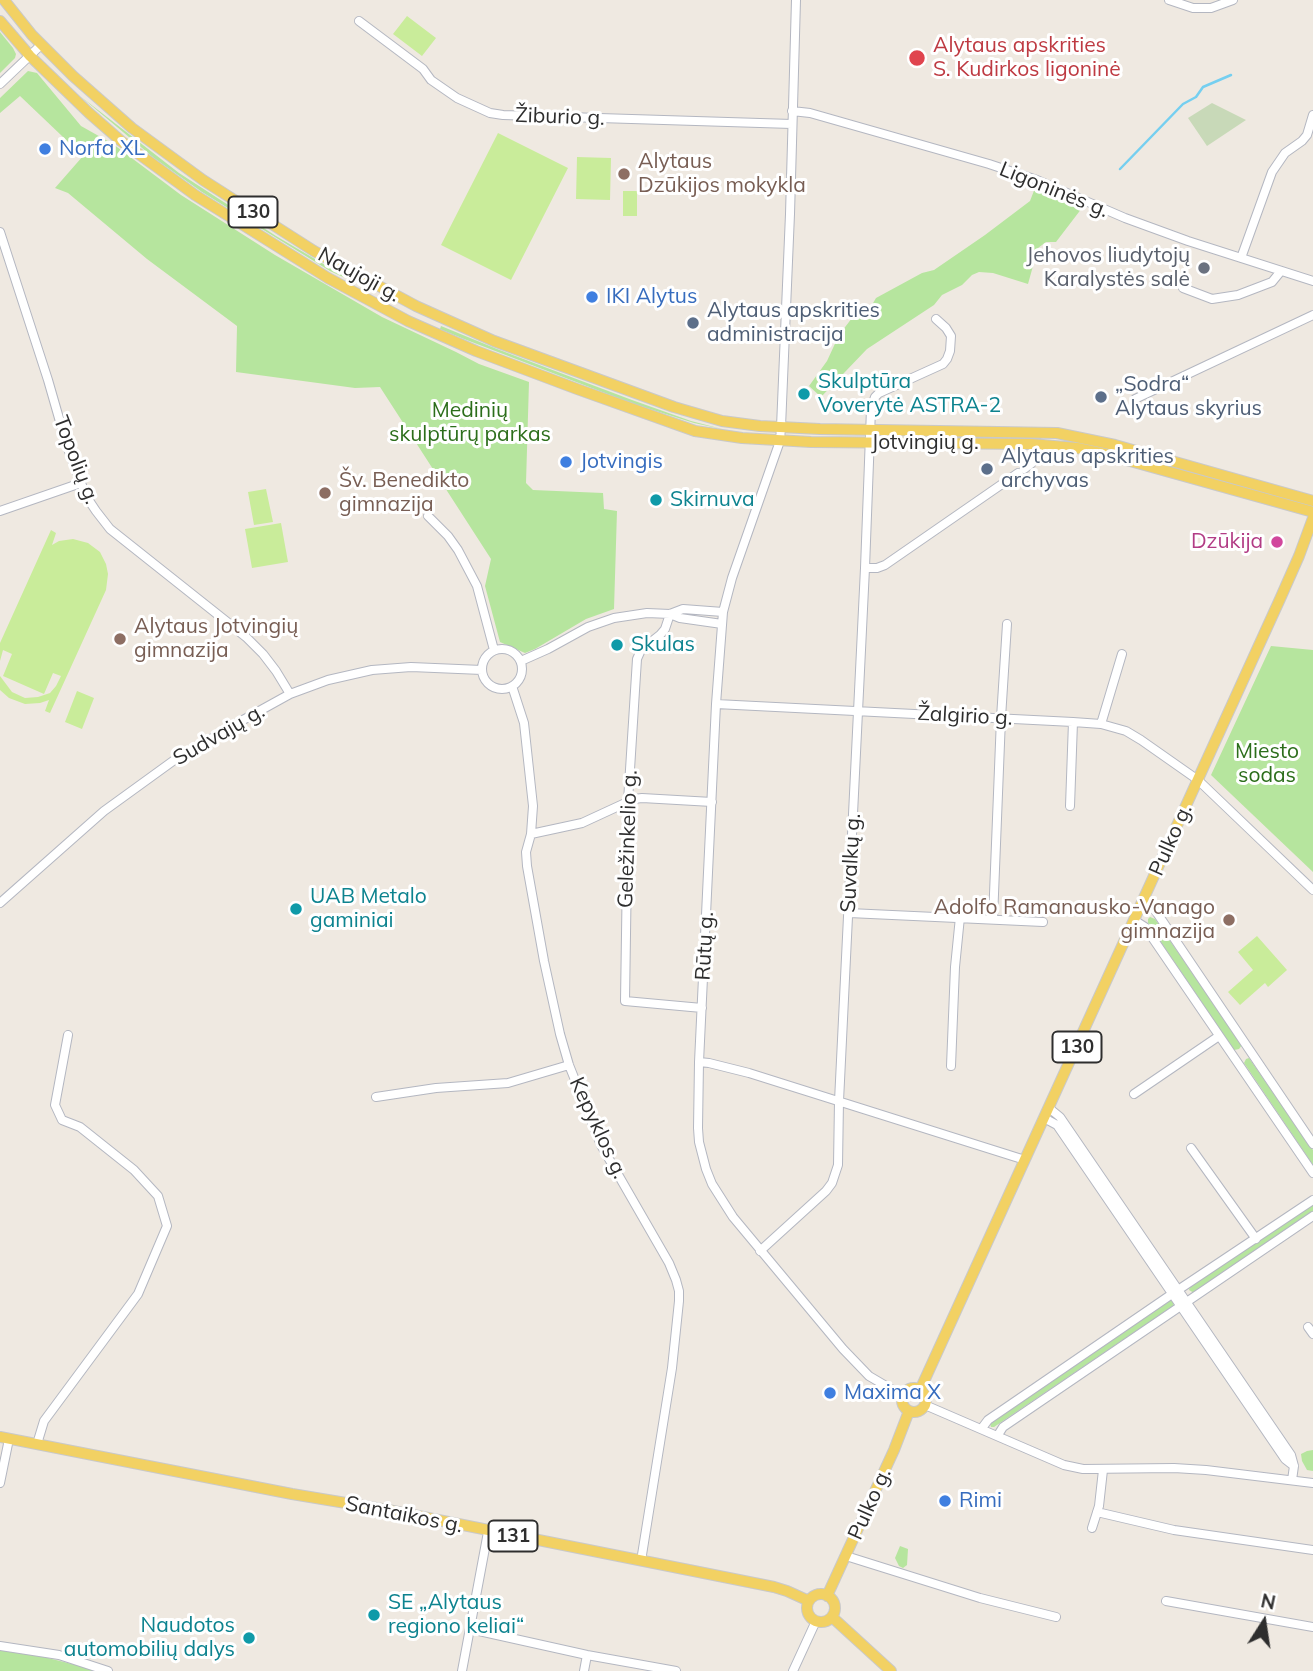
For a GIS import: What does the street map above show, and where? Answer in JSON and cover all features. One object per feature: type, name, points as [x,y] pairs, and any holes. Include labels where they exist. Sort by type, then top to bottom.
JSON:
[{"type":"main road","name":"Naujoji g.","points":[[4,0],[41,45],[132,128],[203,180],[314,251],[416,306],[482,336],[674,407],[722,421],[781,427]]},
{"type":"main road","name":"Naujoji g.","points":[[0,21],[30,56],[113,134],[184,187],[306,265],[408,321],[488,356],[695,431],[718,436],[780,440]]},
{"type":"main road","points":[[408,321],[416,306]]},
{"type":"main road","name":"Jotvingių g.","points":[[781,427],[1057,433],[1102,441],[1313,512]]},
{"type":"main road","name":"Jotvingių g.","points":[[780,440],[1056,445],[1184,470],[1313,501]]},
{"type":"main road","name":"Pulko g.","points":[[920,1390],[1290,577],[1313,518]]},
{"type":"main road","points":[[920,1390],[926,1398],[925,1405],[916,1412],[909,1410],[904,1406],[905,1392],[920,1390]]},
{"type":"main road","name":"Pulko g.","points":[[827,1596],[894,1450],[909,1410]]},
{"type":"main road","name":"Santaikos g.","points":[[5,1438],[388,1510],[774,1587],[809,1601]]},
{"type":"main road","points":[[819,1595],[827,1596],[833,1600],[835,1607],[832,1617],[823,1622],[816,1621],[808,1613],[809,1601],[819,1595]]},
{"type":"main road","points":[[832,1617],[891,1671]]},
{"type":"street","name":"Rūtų g.","points":[[796,0],[780,440],[732,578],[723,612],[716,704],[698,1128],[706,1169],[727,1209],[843,1349],[869,1376],[903,1396]]},
{"type":"street","points":[[1169,0],[1192,8],[1211,8],[1233,0]]},
{"type":"street","name":"Žiburio g.","points":[[359,21],[423,69],[431,80],[457,98],[490,113],[792,124]]},
{"type":"street","points":[[0,84],[41,45]]},
{"type":"street","name":"Ligoninės g.","points":[[792,111],[827,117],[989,164],[1037,180],[1125,218],[1313,281]]},
{"type":"street","points":[[1241,258],[1272,172],[1285,153],[1307,135],[1313,115]]},
{"type":"street","name":"Topolių g.","points":[[0,232],[67,446],[86,496],[110,529],[246,637],[263,654],[290,694]]},
{"type":"street","points":[[1183,288],[1212,299],[1238,295],[1272,282],[1281,271]]},
{"type":"street","points":[[1135,399],[1313,315]]},
{"type":"street","name":"Suvalkų g.","points":[[760,1251],[826,1192],[838,1166],[871,409],[879,393],[943,364],[947,359],[951,336],[936,320]]},
{"type":"street","points":[[865,568],[885,565],[1032,463]]},
{"type":"street","points":[[0,511],[81,484]]},
{"type":"street","points":[[428,516],[453,543],[477,586],[494,650]]},
{"type":"street","points":[[521,661],[600,622],[638,614],[670,614],[683,610],[723,612]]},
{"type":"street","points":[[670,614],[722,624]]},
{"type":"street","name":"Geležinkelio g.","points":[[670,614],[665,629],[641,650],[637,659],[628,801],[625,1001],[702,1008]]},
{"type":"street","points":[[993,919],[1000,718],[1007,624]]},
{"type":"street","points":[[494,650],[510,650],[521,661],[522,673],[512,686],[500,689],[489,685],[483,675],[483,660],[494,650]]},
{"type":"street","points":[[1101,724],[1122,654]]},
{"type":"street","name":"Sudvajų g.","points":[[0,903],[104,811],[173,761],[290,694],[328,680],[372,670],[411,667],[482,670]]},
{"type":"street","name":"Kepyklos g.","points":[[512,686],[524,723],[533,806],[531,834],[526,852],[527,866],[552,1001],[569,1065],[601,1144],[669,1263],[679,1291],[670,1379],[641,1561]]},
{"type":"street","name":"Žalgirio g.","points":[[716,704],[1073,722],[1101,724],[1126,731],[1198,780],[1313,890]]},
{"type":"street","points":[[1070,806],[1073,722]]},
{"type":"street","points":[[531,834],[582,822],[628,801],[642,798],[712,802]]},
{"type":"street","points":[[1142,902],[1155,910],[1313,1144]]},
{"type":"street","points":[[849,913],[1043,922]]},
{"type":"street","points":[[951,1066],[960,917]]},
{"type":"street","points":[[1134,920],[1145,927],[1313,1173]]},
{"type":"street","points":[[37,1444],[44,1421],[138,1294],[167,1226],[158,1196],[134,1170],[80,1127],[62,1120],[55,1105],[68,1035]]},
{"type":"street","points":[[1135,1094],[1219,1036]]},
{"type":"street","points":[[1235,1058],[1249,1049]]},
{"type":"street","points":[[699,1062],[749,1073],[1025,1160]]},
{"type":"street","points":[[376,1097],[436,1088],[508,1083],[569,1065]]},
{"type":"street","points":[[1047,1113],[1060,1117],[1175,1292],[1291,1455],[1294,1466],[1292,1480]]},
{"type":"street","points":[[1191,1148],[1256,1239]]},
{"type":"street","points":[[982,1428],[988,1420],[1313,1200]]},
{"type":"street","points":[[998,1436],[1003,1427],[1313,1216]]},
{"type":"street","points":[[925,1405],[1064,1465],[1083,1469],[1174,1468],[1313,1483]]},
{"type":"street","points":[[0,1483],[5,1438]]},
{"type":"street","points":[[1092,1528],[1103,1470]]},
{"type":"street","points":[[1097,1512],[1174,1530],[1313,1550]]},
{"type":"street","points":[[462,1671],[488,1531]]},
{"type":"street","points":[[846,1556],[980,1598],[1056,1617]]},
{"type":"street","points":[[1166,1601],[1313,1627]]},
{"type":"street","points":[[793,1671],[816,1621]]},
{"type":"street","points":[[470,1629],[587,1655],[676,1671]]},
{"type":"street","points":[[0,1646],[58,1655],[108,1671]]},
{"type":"street","points":[[584,1671],[587,1655]]},
{"type":"green space","points":[[407,16],[436,38],[422,56],[393,34]]},
{"type":"green space","points":[[0,32],[16,54],[0,73]]},
{"type":"green space","name":"Medinių skulptūrų parkas","points":[[28,71],[37,73],[81,126],[113,144],[181,195],[275,255],[382,317],[479,364],[529,382],[526,483],[533,490],[603,493],[604,509],[617,511],[614,609],[586,619],[525,653],[500,642],[485,586],[491,559],[380,387],[355,388],[236,372],[237,326],[147,259],[68,193],[55,188],[83,156],[20,96],[0,113],[0,98]]},
{"type":"green space","points":[[80,96],[179,173],[276,236],[354,282],[330,271],[202,192],[154,158]]},
{"type":"green space","points":[[1212,103],[1246,120],[1207,146],[1188,118]]},
{"type":"green space","points":[[498,133],[568,168],[511,280],[441,245]]},
{"type":"green space","points":[[577,157],[611,158],[610,200],[576,199]]},
{"type":"green space","points":[[1035,188],[1082,208],[1056,242],[1046,242],[1038,248],[1028,284],[993,273],[979,272],[972,275],[962,285],[942,295],[934,305],[867,349],[821,397],[809,386],[852,318],[865,317],[876,298],[922,273],[934,270],[985,235],[1030,201]]},
{"type":"green space","points":[[623,191],[637,191],[637,216],[623,216]]},
{"type":"green space","points":[[441,326],[632,400],[722,429],[694,423],[631,403],[464,339],[440,329]]},
{"type":"green space","points":[[266,489],[273,522],[254,525],[248,492]]},
{"type":"green space","points":[[281,523],[288,562],[252,568],[245,529]]},
{"type":"green space","points":[[51,530],[56,533],[52,545],[73,539],[88,543],[100,552],[108,574],[106,590],[50,713],[45,711],[49,700],[25,704],[9,698],[0,690],[0,676],[12,692],[25,698],[50,693],[61,676],[53,673],[44,694],[3,676],[12,654],[3,650],[0,661],[0,643]]},
{"type":"green space","name":"Miesto sodas","points":[[1271,646],[1313,650],[1313,872],[1211,775]]},
{"type":"green space","points":[[77,691],[94,698],[82,729],[65,722]]},
{"type":"green space","points":[[1150,917],[1155,919],[1242,1045],[1239,1049],[1234,1050],[1148,923]]},
{"type":"green space","points":[[1257,936],[1287,970],[1268,987],[1265,983],[1240,1005],[1228,992],[1253,970],[1238,952]]},
{"type":"green space","points":[[1249,1058],[1313,1150],[1313,1165],[1244,1063]]},
{"type":"green space","points":[[1313,1203],[1313,1212],[1194,1293],[1189,1290],[1190,1286]]},
{"type":"green space","points":[[1171,1299],[1173,1306],[991,1427],[990,1424]]},
{"type":"green space","points":[[1313,1450],[1313,1471],[1307,1470],[1301,1454]]},
{"type":"green space","points":[[900,1546],[908,1549],[907,1565],[903,1568],[895,1558]]},
{"type":"green space","points":[[0,1649],[36,1655],[95,1671],[0,1671]]},
{"type":"waterway","points":[[1120,169],[1183,104],[1196,97],[1203,87],[1231,75]]},
{"type":"place","name":"Alytaus apskrities S. Kudirkos ligoninė","points":[[917,58]]},
{"type":"place","name":"Norfa XL","points":[[45,149]]},
{"type":"place","name":"Alytaus Dzūkijos mokykla","points":[[624,174]]},
{"type":"place","name":"Jehovos liudytojų Karalystės salė","points":[[1204,268]]},
{"type":"place","name":"IKI Alytus","points":[[592,297]]},
{"type":"place","name":"Alytaus apskrities administracija","points":[[693,323]]},
{"type":"place","name":"Skulptūra Voverytė ASTRA-2","points":[[804,394]]},
{"type":"place","name":"„Sodra“ Alytaus skyrius","points":[[1101,397]]},
{"type":"place","name":"Jotvingis","points":[[566,462]]},
{"type":"place","name":"Alytaus apskrities archyvas","points":[[987,469]]},
{"type":"place","name":"Šv. Benedikto gimnazija","points":[[325,493]]},
{"type":"place","name":"Skirnuva","points":[[656,500]]},
{"type":"place","name":"Dzūkija","points":[[1277,542]]},
{"type":"place","name":"Alytaus Jotvingių gimnazija","points":[[120,639]]},
{"type":"place","name":"Skulas","points":[[617,645]]},
{"type":"place","name":"UAB Metalo gaminiai","points":[[296,909]]},
{"type":"place","name":"Adolfo Ramanausko-Vanago gimnazija","points":[[1229,920]]},
{"type":"place","name":"Maxima X","points":[[830,1393]]},
{"type":"place","name":"Rimi","points":[[945,1501]]},
{"type":"place","name":"SE „Alytaus regiono keliai“","points":[[374,1615]]},
{"type":"place","name":"Naudotos automobilių dalys","points":[[249,1638]]}]
